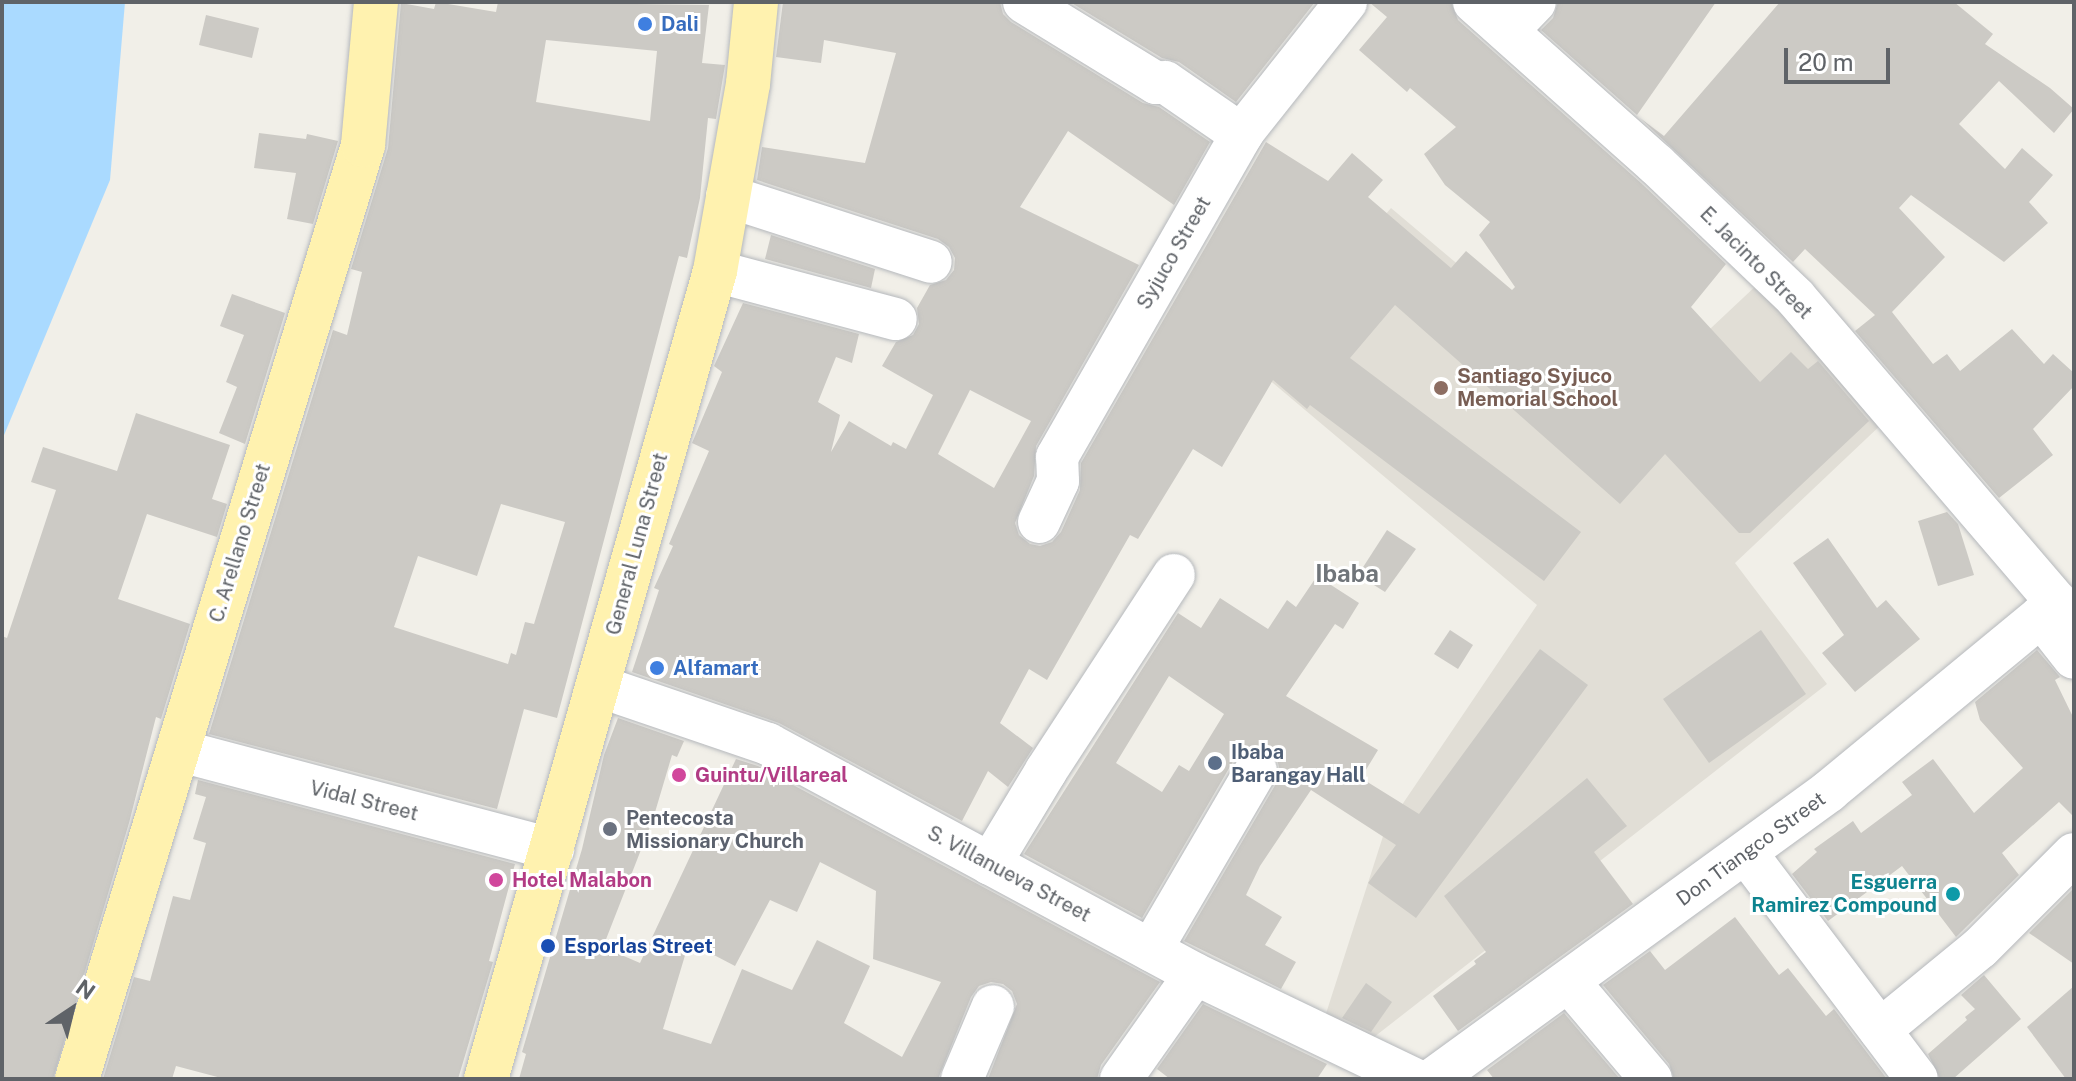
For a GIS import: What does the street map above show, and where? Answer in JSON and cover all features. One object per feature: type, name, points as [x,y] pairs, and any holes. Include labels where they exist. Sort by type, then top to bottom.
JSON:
[{"type":"main road","name":"C. Arellano Street","points":[[77,1079],[363,145],[376,2]]},
{"type":"main road","name":"General Luna Street","points":[[486,1079],[715,271],[748,84],[756,2]]},
{"type":"street","points":[[1024,2],[1156,83],[1165,82],[1242,135]]},
{"type":"street","name":"Syjuco Street","points":[[1039,522],[1058,481],[1057,457],[1242,135],[1346,2]]},
{"type":"street","name":"E. Jacinto Street","points":[[1474,2],[1521,17],[1657,165],[1795,297],[2057,614],[2074,658]]},
{"type":"street","points":[[727,196],[931,262]]},
{"type":"street","points":[[715,271],[896,319]]},
{"type":"street","points":[[990,864],[1046,771],[1174,575]]},
{"type":"street","name":"Don Tiangco Street","points":[[1433,1079],[1746,853],[2057,614]]},
{"type":"street","name":"S. Villanueva Street","points":[[598,686],[768,744],[1195,974],[1414,1079]]},
{"type":"street","name":"Vidal Street","points":[[177,750],[553,849]]},
{"type":"street","points":[[1151,950],[1256,770]]},
{"type":"street","points":[[1746,853],[1917,1079]]},
{"type":"street","points":[[1880,1030],[1980,948],[2074,854]]},
{"type":"street","points":[[1121,1079],[1195,974]]},
{"type":"street","points":[[1569,982],[1651,1079]]},
{"type":"street","points":[[962,1079],[993,1006]]},
{"type":"shaded area","points":[[1391,208],[1627,407],[1760,282],[1885,421],[1735,563],[1827,684],[1360,1048],[1322,1026],[1385,830],[1537,605],[1255,368]]},
{"type":"water","points":[[2,2],[125,2],[110,180],[2,440]]},
{"type":"building","points":[[436,2],[496,12],[498,2],[709,5],[702,63],[725,65],[716,119],[708,118],[700,198],[687,258],[679,256],[557,718],[524,709],[497,809],[209,734],[333,330],[347,335],[362,272],[351,269],[388,148],[401,3],[434,9]],"holes":[[[546,40],[657,51],[650,121],[536,102]],[[501,504],[565,522],[534,624],[525,622],[516,655],[511,653],[508,664],[394,627],[418,556],[477,576]]]},
{"type":"building","points":[[783,2],[1000,2],[1003,14],[1011,22],[1143,103],[1159,107],[1210,142],[1174,205],[1068,131],[1020,207],[1139,265],[1036,446],[1034,476],[1015,523],[1019,535],[1030,544],[1040,546],[1052,542],[1061,532],[1080,490],[1081,463],[1266,142],[1328,181],[1352,153],[1383,180],[1368,197],[1451,268],[1466,251],[1512,290],[1515,287],[1479,235],[1490,222],[1445,185],[1424,154],[1456,127],[1410,88],[1407,92],[1359,50],[1387,17],[1369,2],[1451,2],[1458,20],[1641,183],[1726,264],[1691,307],[1760,382],[1791,352],[1808,369],[1818,361],[1869,421],[1750,533],[1739,533],[1665,454],[1620,504],[1395,305],[1350,358],[1581,532],[1544,581],[1310,405],[1307,409],[1273,380],[1222,467],[1193,449],[1138,539],[1130,535],[1047,680],[1029,669],[1000,723],[1033,748],[1008,787],[988,771],[962,821],[779,723],[632,672],[659,590],[654,588],[673,546],[669,544],[709,451],[692,443],[722,372],[714,366],[743,303],[859,334],[852,363],[836,357],[818,402],[840,415],[831,452],[849,421],[891,446],[893,442],[906,449],[933,395],[882,366],[896,342],[913,335],[919,324],[917,308],[930,285],[946,280],[954,270],[955,258],[949,247],[938,239],[757,180],[762,147],[865,163],[896,53],[824,40],[821,63],[776,57]],"holes":[[[970,390],[1031,421],[994,488],[938,454]]]},
{"type":"building","points":[[1070,2],[1315,2],[1236,102],[1179,62],[1162,58]]},
{"type":"building","points":[[1558,2],[1716,2],[1637,115],[1541,30],[1553,18]]},
{"type":"building","points":[[1780,2],[1954,2],[1993,34],[1985,44],[2050,88],[2074,109],[2054,133],[1999,81],[1959,124],[2005,169],[2022,148],[2053,175],[2029,202],[2048,223],[2004,262],[1911,195],[1899,208],[1945,257],[1892,312],[1933,364],[1947,354],[1960,371],[2012,329],[2044,364],[2053,354],[2074,373],[2074,386],[2033,429],[2053,455],[1999,498],[1855,331],[1875,315],[1805,249],[1793,262],[1640,118],[1664,136]]},
{"type":"building","points":[[206,15],[259,28],[252,58],[199,45]]},
{"type":"building","points":[[259,133],[306,139],[307,134],[338,141],[313,224],[287,219],[296,173],[254,168]]},
{"type":"building","points":[[771,235],[875,269],[871,288],[765,259]]},
{"type":"building","points":[[232,294],[285,313],[245,444],[219,433],[237,387],[226,382],[244,335],[220,326]]},
{"type":"building","points":[[136,413],[230,445],[212,499],[227,504],[217,537],[147,514],[118,599],[190,624],[161,719],[156,717],[129,823],[53,1079],[2,1079],[2,636],[7,638],[56,490],[31,482],[43,447],[117,471]]},
{"type":"building","points":[[1947,512],[1958,524],[1974,575],[1938,586],[1918,521]]},
{"type":"building","points":[[1387,530],[1416,549],[1385,592],[1358,575]]},
{"type":"building","points":[[1828,538],[1877,608],[1886,600],[1920,639],[1855,692],[1822,653],[1844,635],[1793,563]]},
{"type":"building","points":[[1317,576],[1359,603],[1343,629],[1335,624],[1286,696],[1378,750],[1361,778],[1419,814],[1540,649],[1588,685],[1416,918],[1368,883],[1396,845],[1311,790],[1260,866],[1246,895],[1282,917],[1265,945],[1296,962],[1281,989],[1184,941],[1277,782],[1280,771],[1277,759],[1267,749],[1257,746],[1245,749],[1235,758],[1142,918],[1024,854],[1178,613],[1201,628],[1220,598],[1268,629],[1287,600],[1296,607]],"holes":[[[1169,676],[1224,714],[1189,771],[1179,765],[1162,792],[1116,763]]]},
{"type":"building","points":[[1450,630],[1473,645],[1458,669],[1434,654]]},
{"type":"building","points":[[1761,630],[1806,694],[1709,763],[1663,699]]},
{"type":"building","points":[[2037,650],[2060,677],[2055,680],[2074,719],[2074,817],[2059,802],[2002,853],[2019,875],[1956,937],[1902,866],[1828,921],[1792,874],[1817,852],[1814,849],[1853,821],[1861,833],[1912,795],[1902,782],[1933,759],[1974,813],[2023,768],[1980,720],[1975,702]]},
{"type":"building","points":[[618,718],[684,741],[677,757],[672,755],[653,819],[603,947],[640,963],[736,759],[758,766],[1160,982],[1101,1065],[1097,1079],[988,1079],[1017,1004],[1012,991],[1003,984],[991,982],[979,986],[971,997],[938,1079],[519,1079],[526,1054],[522,1052],[582,849],[604,755]],"holes":[[[820,862],[876,891],[873,959],[941,982],[902,1057],[844,1023],[870,966],[817,940],[792,990],[742,969],[711,1044],[663,1029],[689,942],[735,966],[770,900],[797,912]]]},
{"type":"building","points":[[1587,778],[1627,826],[1594,852],[1633,904],[1458,1031],[1433,996],[1476,964],[1474,961],[1486,952],[1444,896]]},
{"type":"building","points":[[198,780],[515,864],[489,961],[493,962],[458,1079],[225,1079],[176,1066],[172,1079],[103,1079],[134,977],[150,981],[173,896],[190,900],[206,843],[193,839],[206,797],[195,794]]},
{"type":"building","points":[[2074,888],[2074,964],[2029,933]]},
{"type":"building","points":[[1735,917],[1779,975],[1788,968],[1826,1016],[1834,1009],[1887,1079],[1674,1079],[1669,1064],[1603,985],[1650,951],[1665,970]]},
{"type":"building","points":[[1984,975],[2021,1019],[1953,1079],[1940,1079],[1928,1054],[1967,1020],[1965,1017],[1975,1009],[1961,995]]},
{"type":"building","points":[[1366,983],[1392,1002],[1371,1032],[1342,1018]]},
{"type":"building","points":[[2074,986],[2074,1079],[2066,1079],[2027,1027]]},
{"type":"building","points":[[1203,1004],[1327,1064],[1317,1079],[1170,1079],[1157,1069]]},
{"type":"building","points":[[1564,1013],[1620,1079],[1494,1079],[1487,1070]]},
{"type":"place","name":"Dali","points":[[645,24]]},
{"type":"place","name":"Santiago Syjuco Memorial School","points":[[1441,388]]},
{"type":"place","name":"Alfamart","points":[[657,668]]},
{"type":"place","name":"Ibaba Barangay Hall","points":[[1215,763]]},
{"type":"place","name":"Guintu/Villareal","points":[[679,775]]},
{"type":"place","name":"Pentecosta Missionary Church","points":[[610,829]]},
{"type":"place","name":"Hotel Malabon","points":[[496,880]]},
{"type":"place","name":"Esguerra Ramirez Compound","points":[[1953,894]]},
{"type":"place","name":"Esporlas Street","points":[[548,946]]},
{"type":"district","name":"Ibaba","points":[[1347,574]]}]
